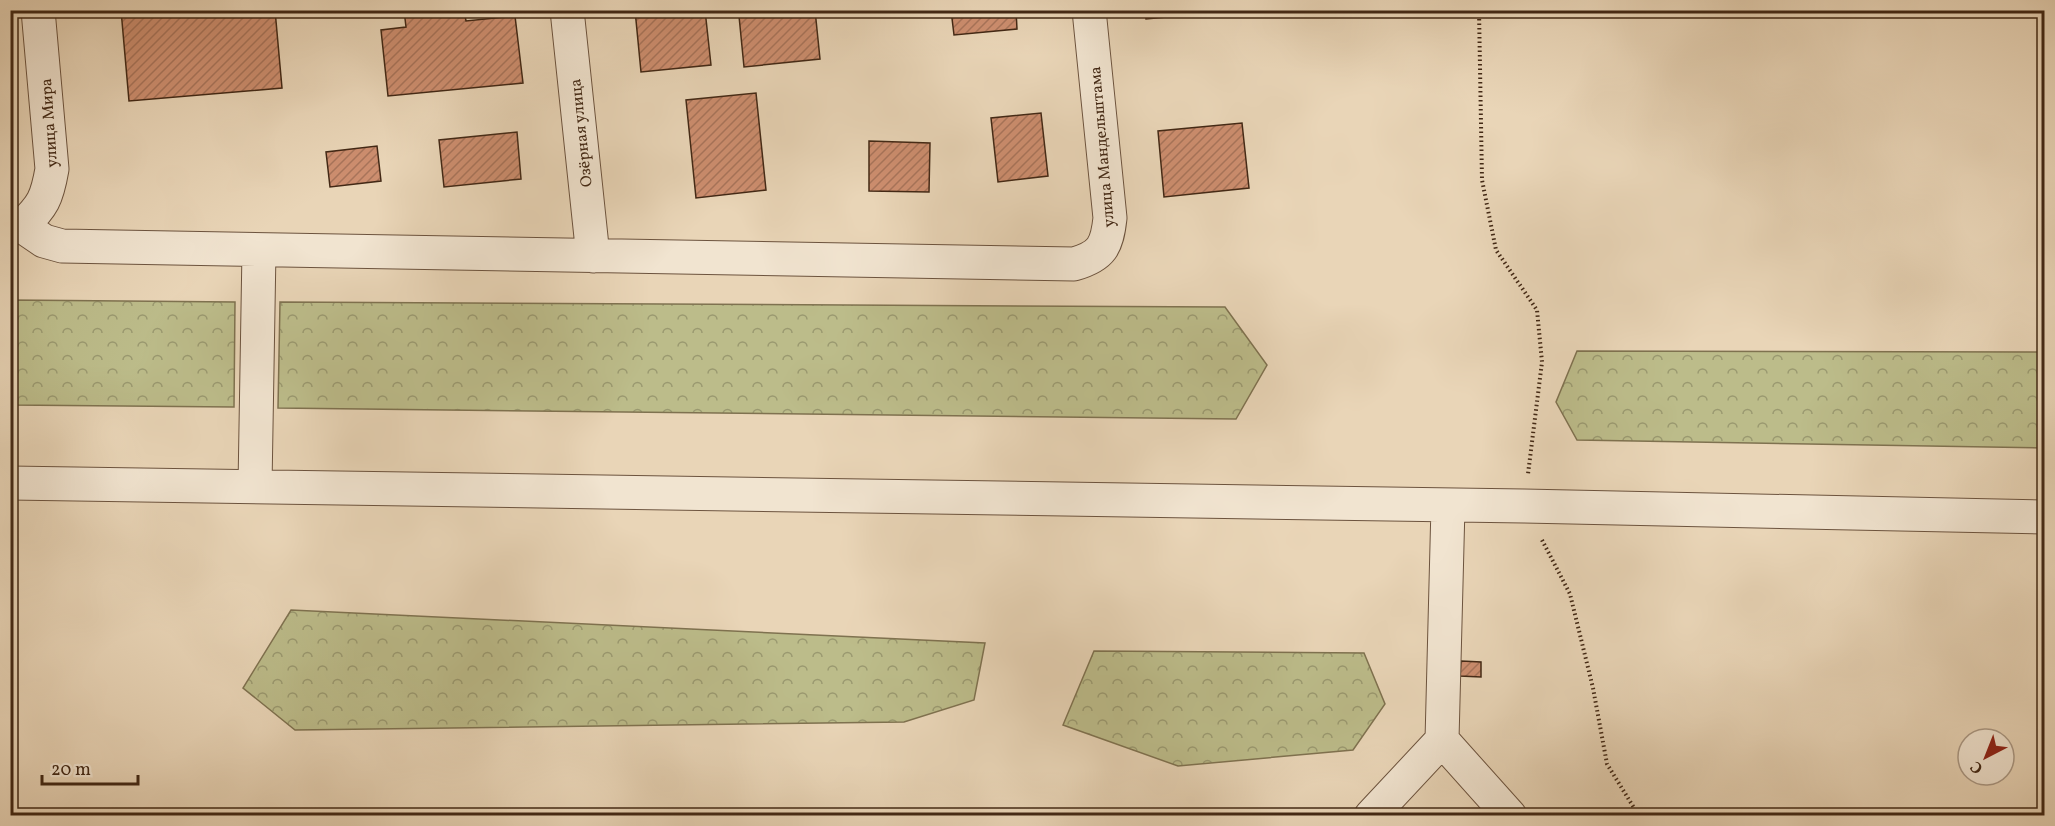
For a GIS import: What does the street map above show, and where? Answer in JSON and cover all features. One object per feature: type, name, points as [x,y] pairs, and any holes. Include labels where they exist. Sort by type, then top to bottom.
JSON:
[{"type":"street","name":"улица Мира","points":[[16,226],[39,209],[49,189],[52,169],[38,10]]},
{"type":"street","name":"Озёрная улица","points":[[567,10],[593,256]]},
{"type":"street","name":"улица Мандельштама","points":[[593,256],[1074,264],[1086,260],[1101,251],[1108,237],[1110,218],[1089,10]]},
{"type":"street","points":[[16,226],[44,241],[62,246],[593,256]]},
{"type":"street","points":[[255,486],[259,250]]},
{"type":"street","points":[[10,483],[1524,506],[2044,517]]},
{"type":"street","points":[[1371,816],[1442,740],[1448,506]]},
{"type":"street","points":[[1442,740],[1510,816]]},
{"type":"path","points":[[1479,10],[1482,180],[1496,250],[1537,309],[1542,362],[1524,506],[1570,594],[1593,688],[1606,764],[1639,816]]},
{"type":"green space","points":[[11,300],[235,302],[234,407],[11,405]]},
{"type":"green space","points":[[280,302],[1225,307],[1267,365],[1236,419],[278,408]]},
{"type":"green space","points":[[1577,351],[2044,352],[2044,448],[1577,440],[1556,402]]},
{"type":"green space","points":[[291,610],[985,643],[974,700],[904,722],[295,730],[243,688]]},
{"type":"green space","points":[[1094,651],[1364,653],[1385,704],[1353,750],[1178,766],[1063,725]]},
{"type":"building","points":[[121,10],[275,10],[282,88],[129,101]]},
{"type":"building","points":[[404,10],[464,10],[466,21],[515,16],[523,83],[388,96],[381,30],[406,27]]},
{"type":"building","points":[[635,10],[705,10],[711,65],[641,72]]},
{"type":"building","points":[[770,10],[815,10],[820,59],[744,67],[739,16],[770,13]]},
{"type":"building","points":[[951,10],[1016,10],[1017,29],[954,35]]},
{"type":"building","points":[[1145,10],[1231,10],[1231,11],[1146,19]]},
{"type":"building","points":[[756,93],[766,190],[696,198],[686,100]]},
{"type":"building","points":[[1041,113],[1048,176],[998,182],[991,118]]},
{"type":"building","points":[[1242,123],[1249,188],[1164,197],[1158,131]]},
{"type":"building","points":[[517,132],[521,179],[444,187],[439,140]]},
{"type":"building","points":[[869,141],[930,143],[929,192],[869,191]]},
{"type":"building","points":[[377,146],[381,181],[330,187],[326,152]]},
{"type":"building","points":[[1461,661],[1481,662],[1481,677],[1460,676]]}]
